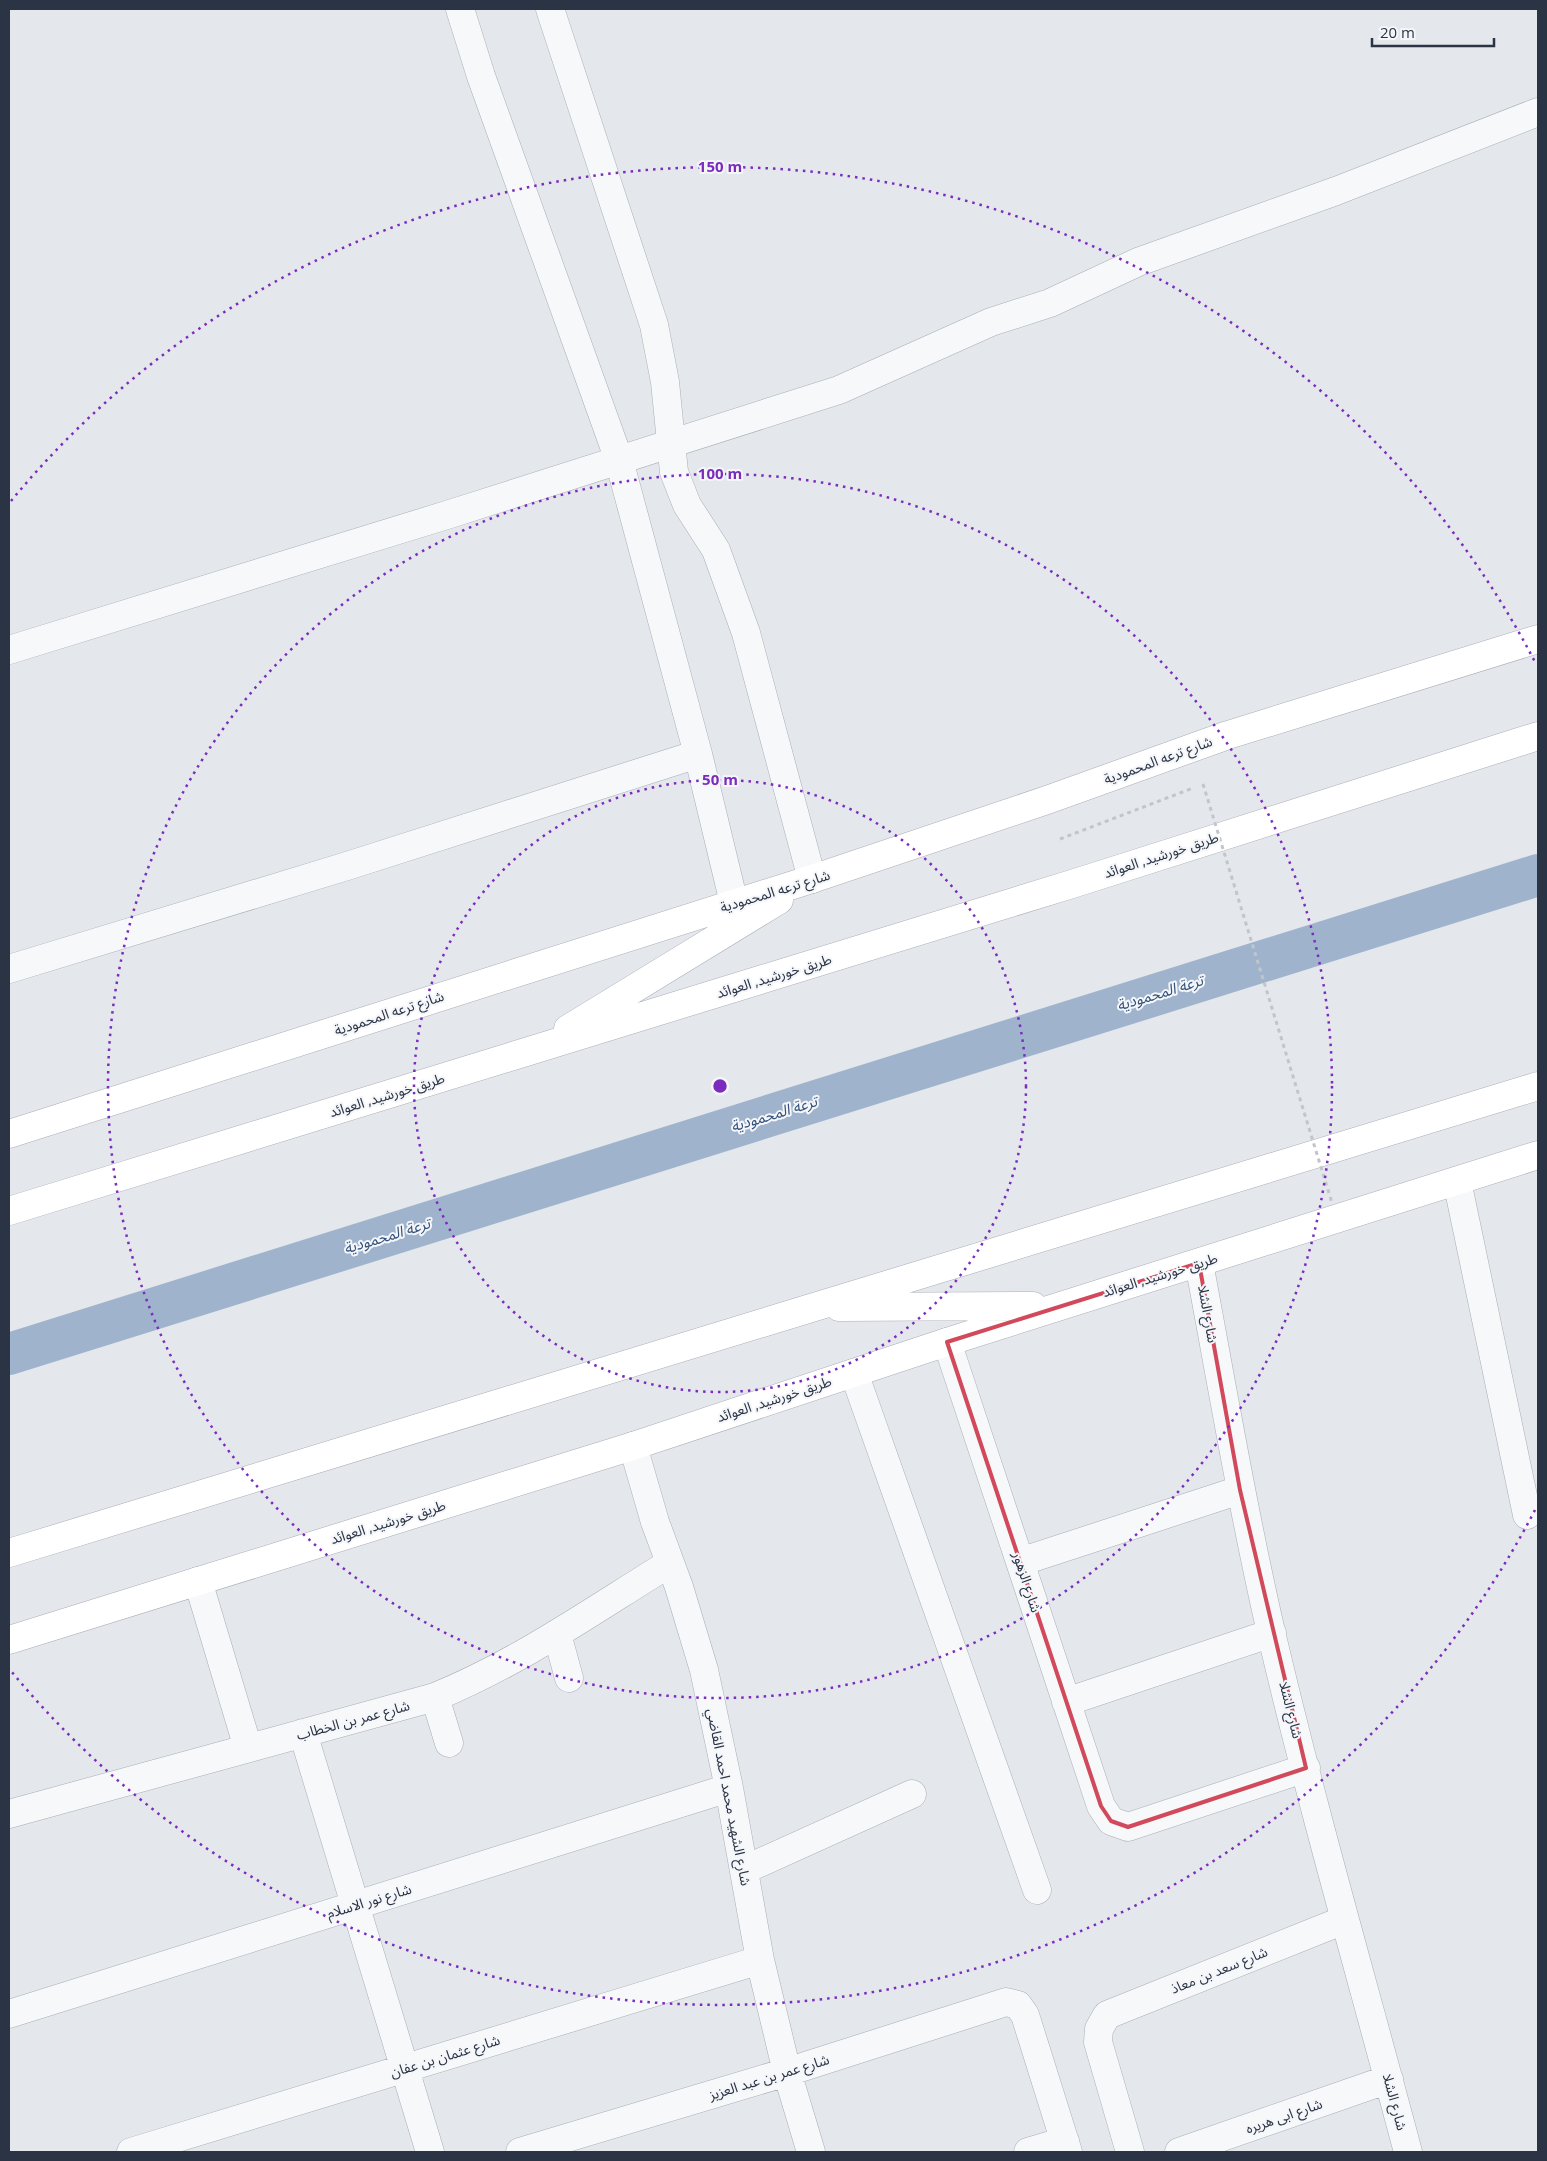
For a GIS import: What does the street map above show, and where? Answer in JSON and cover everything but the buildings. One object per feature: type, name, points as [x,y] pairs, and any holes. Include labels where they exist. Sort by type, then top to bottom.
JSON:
[{"type":"main road","name":"شارع ترعه المحمودية","points":[[9,1134],[734,903],[812,880],[1047,800],[1228,735],[1538,639]]},
{"type":"main road","name":"طريق خورشيد, العوائد","points":[[9,1211],[1072,884],[1538,736]]},
{"type":"main road","points":[[533,1050],[812,880]]},
{"type":"main road","points":[[9,1553],[1538,1086]]},
{"type":"main road","name":"طريق خورشيد, العوائد","points":[[9,1640],[633,1446],[947,1342],[1538,1155]]},
{"type":"main road","points":[[810,1308],[1063,1306]]},
{"type":"street","points":[[460,9],[481,76],[619,460],[698,754],[734,903]]},
{"type":"street","points":[[550,9],[654,325],[665,382],[674,472],[687,505],[716,550],[746,633],[812,880]]},
{"type":"street","points":[[9,650],[839,390],[991,322],[1050,303],[1138,262],[1336,191],[1538,112]]},
{"type":"street","points":[[9,969],[347,866],[698,754]]},
{"type":"street","points":[[1457,1181],[1527,1515]]},
{"type":"street","name":"شارع الشلا","points":[[1199,1263],[1240,1490],[1272,1633],[1344,1920],[1408,2152]]},
{"type":"street","name":"شارع الزهور","points":[[947,1342],[1101,1806],[1111,1821],[1128,1827],[1306,1768]]},
{"type":"street","points":[[854,1373],[1037,1890]]},
{"type":"street","name":"شارع الشهيد محمد احمد القاضي","points":[[633,1446],[655,1522],[704,1670],[729,1788],[760,1960],[787,2072],[811,2152]]},
{"type":"street","points":[[1020,1562],[1240,1490]]},
{"type":"street","name":"شارع عمر بن الخطاب","points":[[9,1814],[435,1698],[481,1679],[670,1563]]},
{"type":"street","points":[[198,1582],[248,1748]]},
{"type":"street","points":[[1066,1702],[1272,1633]]},
{"type":"street","points":[[557,1634],[569,1678]]},
{"type":"street","points":[[435,1698],[449,1743]]},
{"type":"street","points":[[303,1733],[430,2152]]},
{"type":"street","name":"شارع نور الاسلام","points":[[9,2014],[729,1788]]},
{"type":"street","points":[[744,1870],[912,1794]]},
{"type":"street","name":"شارع سعد بن معاذ","points":[[1130,2152],[1098,2042],[1099,2028],[1107,2015],[1344,1920]]},
{"type":"street","name":"شارع عثمان بن عفان","points":[[131,2152],[760,1960]]},
{"type":"street","name":"شارع عمر بن عبد العزيز","points":[[520,2152],[787,2072],[1006,2002],[1018,2006],[1025,2015],[1067,2146]]},
{"type":"street","name":"شارع ابى هريره","points":[[1179,2152],[1389,2080]]},
{"type":"street","points":[[1028,2152],[1067,2146]]},
{"type":"path","points":[[1060,839],[1202,784],[1332,1203]]},
{"type":"path","points":[[1047,800],[1072,884]]},
{"type":"highlighted area","points":[[1199,1263],[1240,1490],[1306,1768],[1128,1827],[1111,1821],[1101,1806],[947,1342]]},
{"type":"waterway","name":"ترعة المحمودية","points":[[9,1354],[1538,875]]}]
